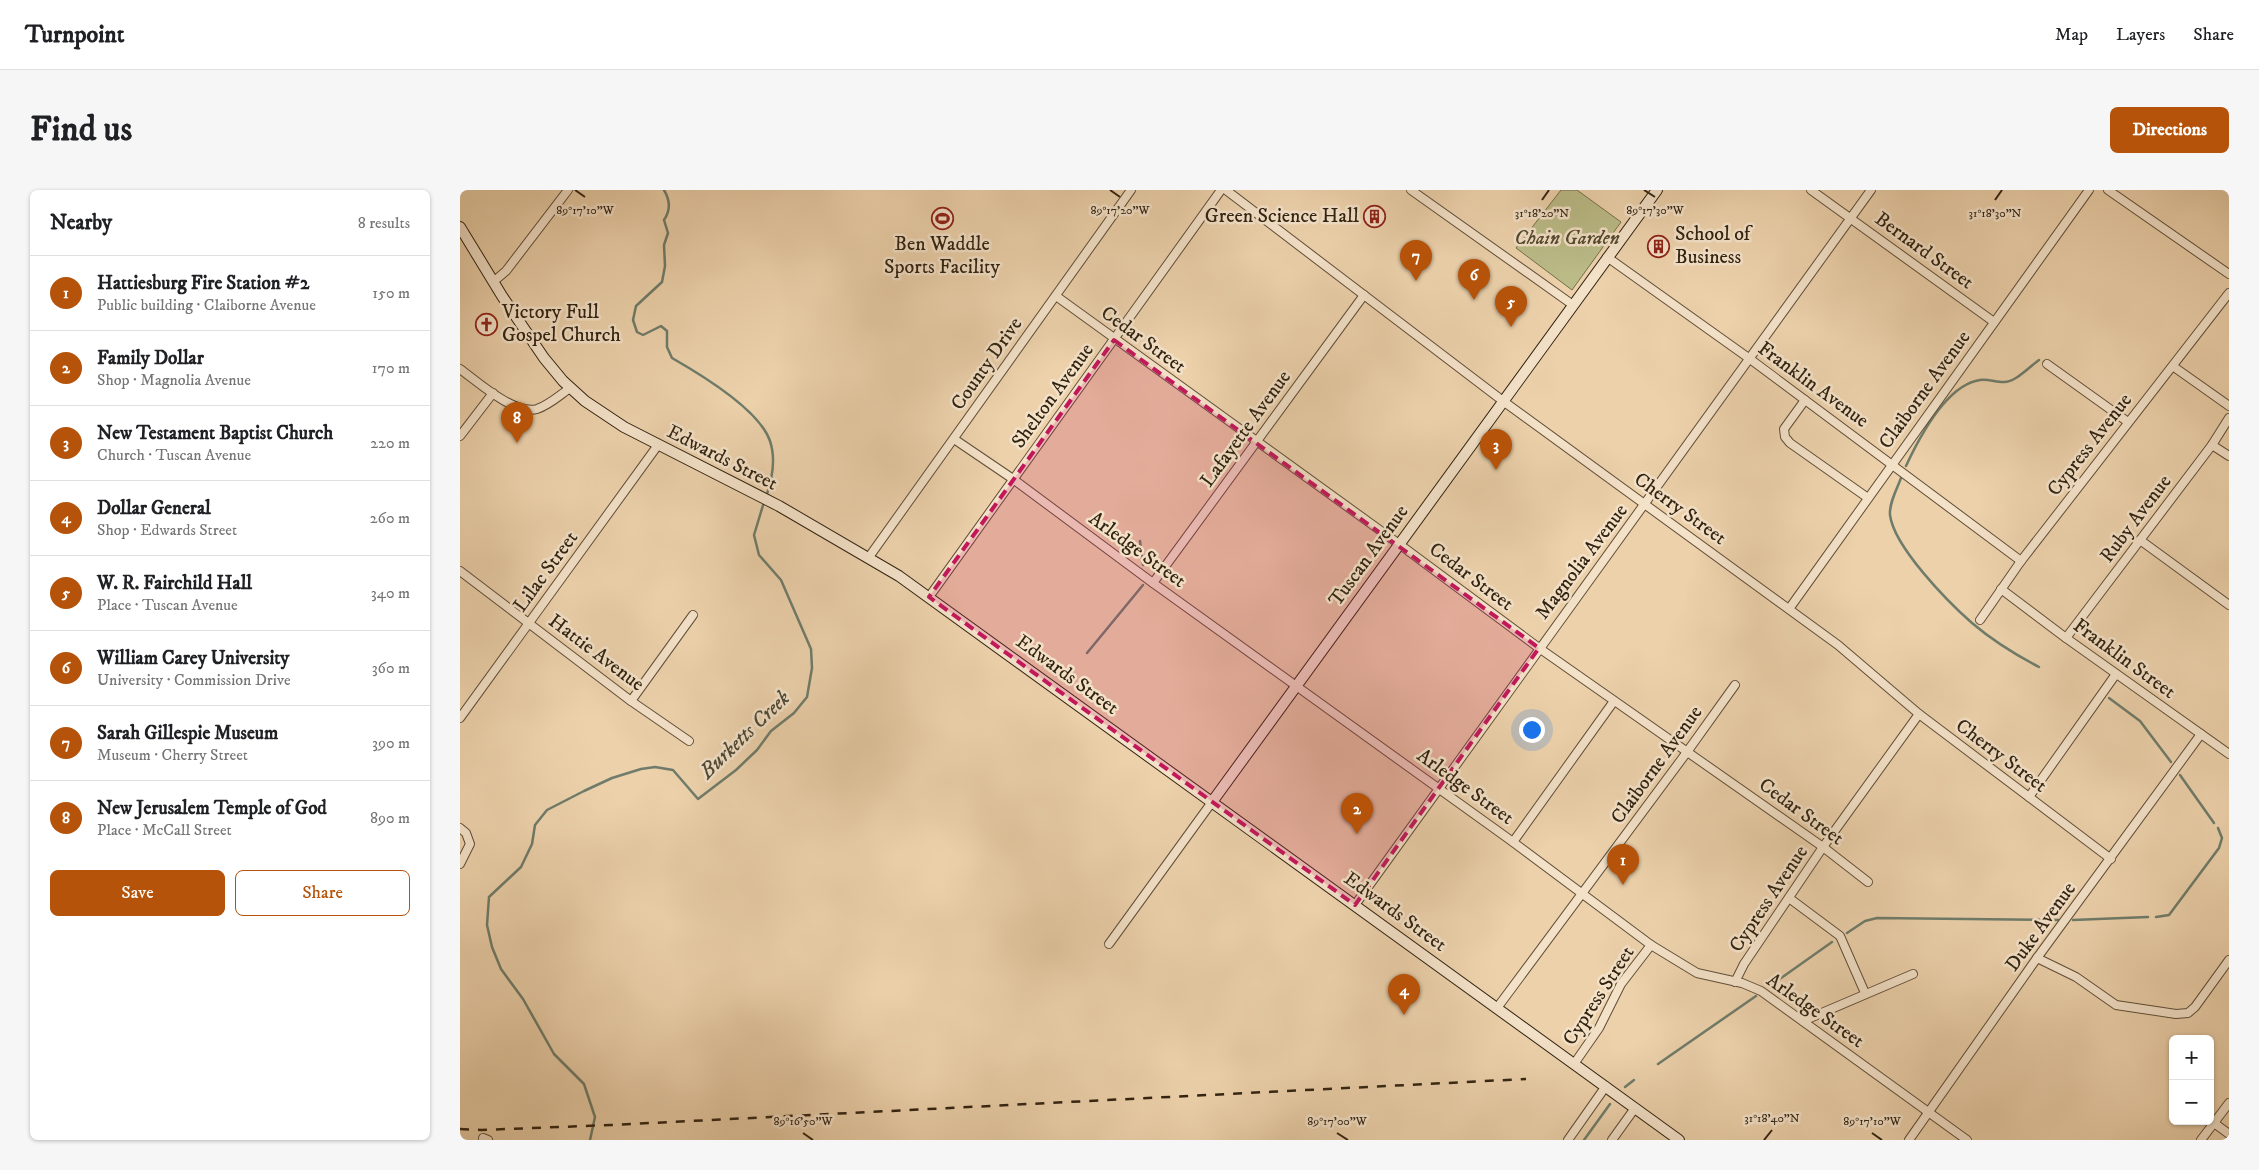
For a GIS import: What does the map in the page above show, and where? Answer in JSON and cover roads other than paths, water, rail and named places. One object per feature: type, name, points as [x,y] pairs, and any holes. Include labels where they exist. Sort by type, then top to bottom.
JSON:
[{"type":"main road","name":"Tuscan Avenue","points":[[1212,802],[1657,190]]},
{"type":"main road","name":"Edwards Street","points":[[460,227],[493,282],[544,358],[570,388],[612,420],[779,506],[869,557],[929,596],[1679,1140]]},
{"type":"street","points":[[493,282],[511,266],[568,190]]},
{"type":"street","name":"County Drive","points":[[869,557],[1131,190]]},
{"type":"street","name":"Shelton Avenue","points":[[929,596],[1221,190]]},
{"type":"street","name":"Cherry Street","points":[[1226,190],[1503,401],[1789,609],[1858,662],[1919,714],[2111,859]]},
{"type":"street","points":[[1411,190],[1573,305]]},
{"type":"street","name":"Bernard Street","points":[[1811,190],[1994,322]]},
{"type":"street","name":"Magnolia Avenue","points":[[1355,905],[1871,190]]},
{"type":"street","name":"Claiborne Avenue","points":[[1789,609],[2089,190]]},
{"type":"street","points":[[2108,190],[2229,274]]},
{"type":"street","name":"Franklin Avenue","points":[[1607,257],[1750,359],[2021,561]]},
{"type":"street","name":"Cypress Avenue","points":[[1980,620],[2021,561],[2229,293]]},
{"type":"street","name":"Lafayette Avenue","points":[[1153,583],[1364,294]]},
{"type":"street","name":"Cedar Street","points":[[1056,296],[1114,340],[1400,544],[1539,648],[1823,847],[1868,882]]},
{"type":"street","points":[[2047,364],[2128,422]]},
{"type":"street","points":[[2174,366],[2229,406]]},
{"type":"street","points":[[460,369],[511,404],[531,410],[547,405],[570,388]]},
{"type":"street","points":[[460,436],[493,393]]},
{"type":"street","points":[[1805,400],[1784,429],[1786,437],[1790,443],[1868,498]]},
{"type":"street","name":"Ruby Avenue","points":[[2066,638],[2212,445],[2229,418]]},
{"type":"street","name":"Arledge Street","points":[[954,439],[1013,479],[1153,583],[1439,788],[1651,945],[1697,973],[1735,982],[1761,992],[1967,1140]]},
{"type":"street","name":"Lilac Street","points":[[460,718],[658,444]]},
{"type":"street","points":[[2212,445],[2229,456]]},
{"type":"street","points":[[2140,540],[2229,605]]},
{"type":"street","name":"Hattie Avenue","points":[[460,571],[631,701],[689,741]]},
{"type":"street","name":"Franklin Street","points":[[2001,589],[2066,638],[2229,754]]},
{"type":"street","points":[[631,701],[693,616]]},
{"type":"street","points":[[2030,797],[2116,674]]},
{"type":"street","name":"Claiborne Avenue","points":[[1497,1008],[1688,752],[1735,685]]},
{"type":"street","points":[[1513,842],[1614,701]]},
{"type":"street","name":"Cypress Avenue","points":[[1735,982],[1823,847],[1919,714]]},
{"type":"street","name":"Duke Avenue","points":[[1909,1140],[2038,958],[2201,734]]},
{"type":"street","name":"Tuscan Avenue","points":[[1109,944],[1212,802]]},
{"type":"street","points":[[460,828],[466,833],[470,844],[460,864]]},
{"type":"street","points":[[1789,898],[1840,936],[1865,994]]},
{"type":"street","name":"Cypress Street","points":[[1574,1064],[1599,1028],[1621,984],[1651,945]]},
{"type":"street","points":[[2038,958],[2076,977],[2116,1005],[2176,1014],[2188,1012],[2195,1007],[2229,960]]},
{"type":"street","points":[[1803,1021],[1913,974]]},
{"type":"street","points":[[1568,1140],[1606,1086]]},
{"type":"street","points":[[2229,1102],[2214,1123],[2229,1134]]},
{"type":"street","points":[[1612,1140],[1635,1108]]},
{"type":"street","points":[[2202,1140],[2213,1125]]},
{"type":"waterway","name":"Burketts Creek","points":[[664,190],[669,205],[664,220],[668,233],[664,245],[665,266],[662,282],[636,306],[633,320],[637,332],[643,335],[661,326],[667,331],[667,347],[672,358],[727,393],[742,405],[764,429],[770,441],[773,455],[770,484],[766,497]]},
{"type":"waterway","points":[[1906,466],[1918,441],[1935,414],[1956,392],[1968,384],[1980,380],[2008,382],[2022,374],[2039,360]]},
{"type":"waterway","points":[[1901,478],[1892,501],[1890,515],[1894,528],[1911,558],[1950,602],[1972,623],[2004,647],[2039,667]]},
{"type":"waterway","name":"Burketts Creek","points":[[590,1140],[595,1117],[584,1084],[554,1054],[523,999],[501,969],[492,947],[487,925],[489,897],[521,867],[532,844],[535,825],[547,810],[612,778],[641,769],[655,767],[673,770],[698,799],[736,770],[757,750],[771,731],[794,713],[807,697],[812,668],[811,649],[781,580],[759,555],[754,535],[764,502]]},
{"type":"waterway","points":[[1140,541],[1143,565]]},
{"type":"waterway","points":[[1087,653],[1143,585]]},
{"type":"waterway","points":[[2109,698],[2140,721],[2171,762]]},
{"type":"waterway","points":[[2180,775],[2214,823]]},
{"type":"waterway","points":[[2156,917],[2169,915],[2219,848],[2222,838],[2218,828]]},
{"type":"waterway","points":[[2073,920],[2148,917]]},
{"type":"waterway","points":[[1847,933],[1865,921],[1877,918],[2059,920]]},
{"type":"waterway","points":[[1770,986],[1832,942]]},
{"type":"waterway","points":[[1658,1064],[1756,996]]},
{"type":"waterway","points":[[1625,1087],[1634,1080]]},
{"type":"waterway","points":[[1584,1140],[1610,1104]]},
{"type":"railway","points":[[460,1129],[481,1130],[611,1125],[1526,1079]]},
{"type":"place","name":"Green Science Hall","points":[[1375,216]]},
{"type":"place","name":"Ben Waddle Sports Facility","points":[[942,218]]},
{"type":"place","name":"School of Business","points":[[1659,246]]},
{"type":"place","name":"Sarah Gillespie Museum","points":[[1416,281]]},
{"type":"place","name":"William Carey University","points":[[1474,300]]},
{"type":"place","name":"Victory Full Gospel Church","points":[[486,324]]},
{"type":"place","name":"W. R. Fairchild Hall","points":[[1511,327]]},
{"type":"place","name":"New Jerusalem Temple of God","points":[[517,443]]},
{"type":"place","name":"New Testament Baptist Church","points":[[1496,470]]},
{"type":"place","name":"Family Dollar","points":[[1357,834]]},
{"type":"place","name":"Hattiesburg Fire Station #2","points":[[1623,885]]},
{"type":"place","name":"Dollar General","points":[[1404,1015]]},
{"type":"park label","name":"Chain Garden","points":[[1567,238]]}]
